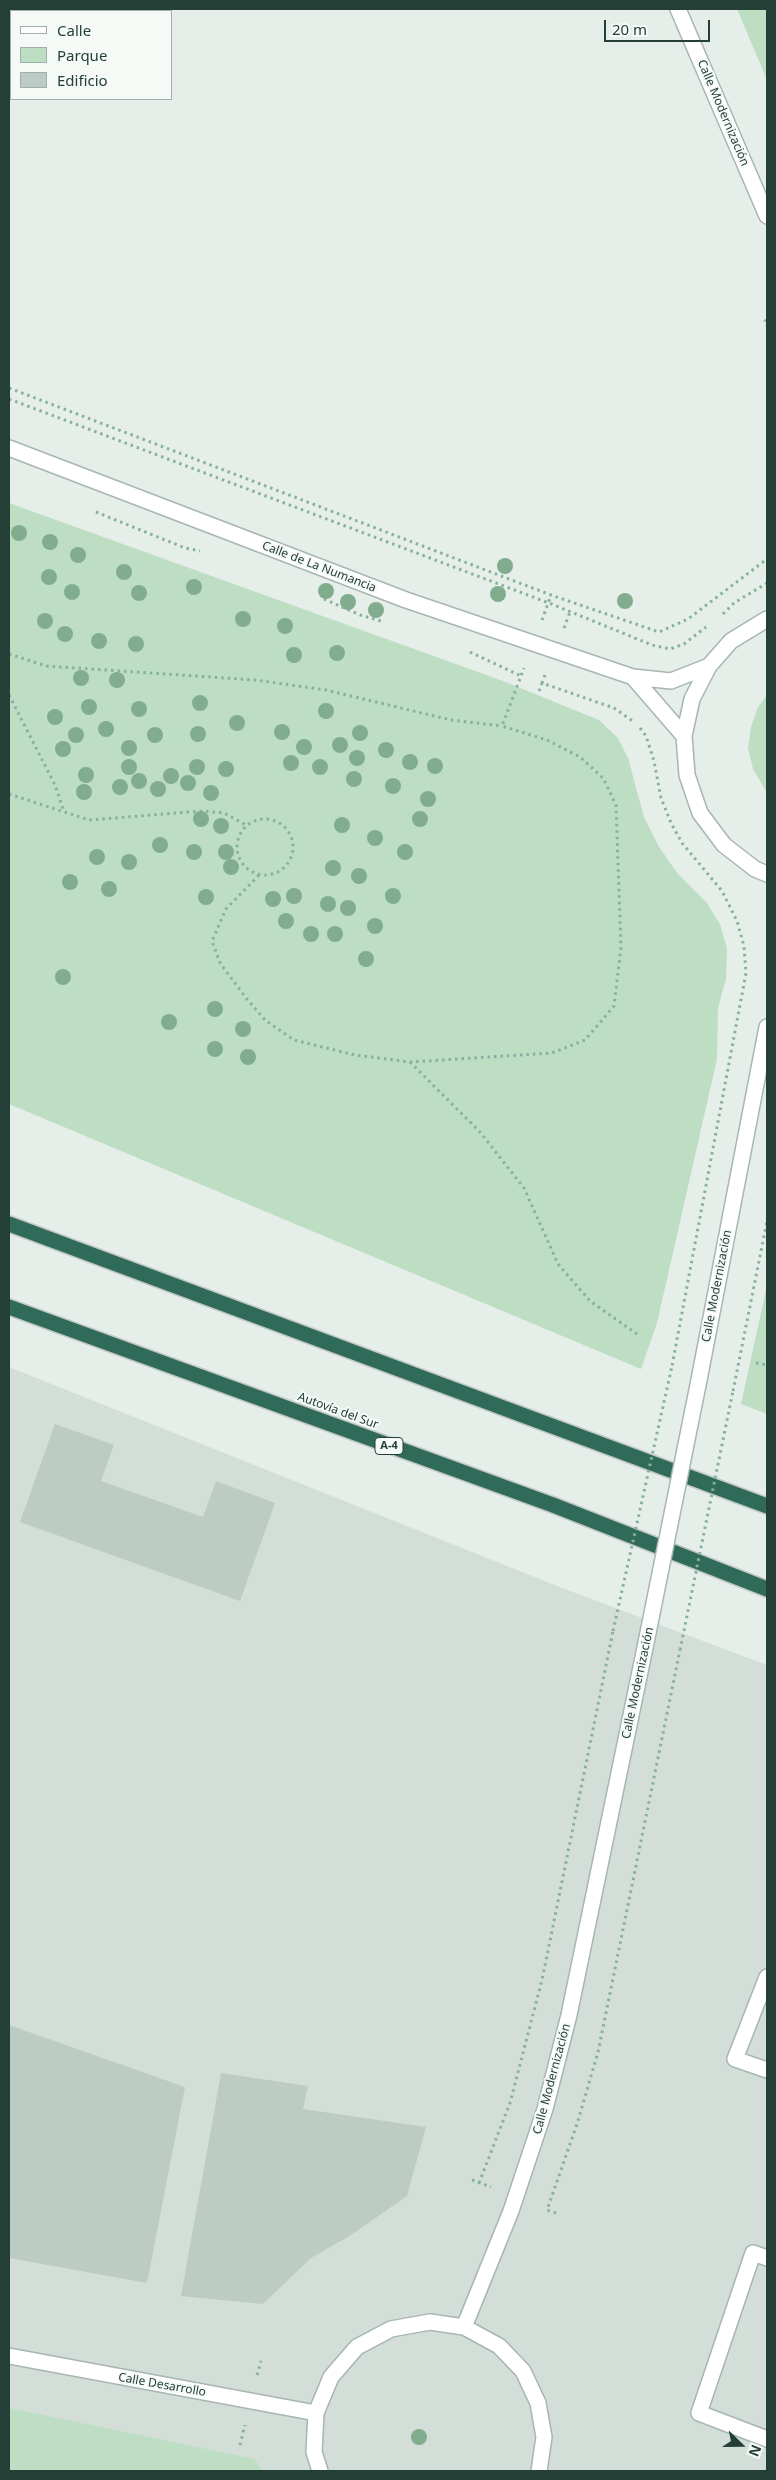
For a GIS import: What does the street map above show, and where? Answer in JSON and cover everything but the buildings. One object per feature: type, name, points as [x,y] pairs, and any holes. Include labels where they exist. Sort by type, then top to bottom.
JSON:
[{"type":"highway","points":[[9,1224],[767,1506]]},
{"type":"highway","name":"Autovía del Sur","points":[[9,1307],[553,1505],[767,1589]]},
{"type":"street","name":"Calle Modernización","points":[[678,9],[767,216]]},
{"type":"street","name":"Calle de La Numancia","points":[[9,448],[406,600],[633,677],[671,681],[709,666]]},
{"type":"street","points":[[767,619],[731,641],[709,666],[692,699],[684,736],[687,775],[700,813],[724,845],[755,870],[767,874]]},
{"type":"street","points":[[633,677],[684,736]]},
{"type":"street","name":"Calle Modernización","points":[[464,2327],[511,2211],[548,2100],[569,2015],[699,1380],[767,1027]]},
{"type":"street","points":[[767,1977],[735,2058],[767,2070]]},
{"type":"street","points":[[767,2258],[754,2253],[699,2413],[767,2439]]},
{"type":"street","points":[[320,2471],[314,2452],[316,2413],[331,2377],[357,2347],[391,2329],[430,2322],[464,2327],[499,2346],[523,2372],[538,2403],[544,2437],[538,2471]]},
{"type":"street","name":"Calle Desarrollo","points":[[9,2356],[316,2413]]},
{"type":"path","points":[[767,320],[765,321],[767,326]]},
{"type":"path","points":[[9,388],[551,595],[659,632],[688,619],[767,559]]},
{"type":"path","points":[[9,399],[570,612],[652,645],[670,649],[684,644],[712,622]]},
{"type":"path","points":[[718,618],[734,603],[767,583]]},
{"type":"path","points":[[539,691],[570,612]]},
{"type":"path","points":[[9,654],[46,666],[255,680],[326,690],[451,720],[502,726],[547,740],[580,757],[602,778],[616,805],[621,948],[614,1006],[585,1040],[552,1053],[410,1062],[355,1055],[294,1040],[265,1020],[246,998],[220,963],[212,941],[226,909],[259,875]]},
{"type":"path","points":[[502,726],[518,683]]},
{"type":"path","points":[[479,2183],[510,2103],[542,1980],[613,1631],[672,1366],[732,1044],[743,998],[746,973],[744,946],[737,920],[722,891],[682,843],[671,823],[661,798],[654,761],[646,736],[632,720],[614,708],[542,683]]},
{"type":"path","points":[[9,696],[55,785],[64,812]]},
{"type":"path","points":[[9,794],[89,820],[202,811],[224,813],[246,825]]},
{"type":"path","points":[[264,818],[274,819],[282,824],[292,840],[294,849],[291,858],[285,866],[269,875],[259,875],[251,872],[238,858],[237,840],[246,825],[264,818]]},
{"type":"path","points":[[410,1062],[480,1132],[524,1188],[558,1264],[590,1301],[637,1334]]},
{"type":"path","points":[[556,2213],[547,2210],[577,2124],[598,2052],[767,1221]]},
{"type":"path","points":[[756,1363],[767,1365]]},
{"type":"shaded area","points":[[9,1367],[557,1586],[767,1665],[767,2471],[9,2471]]},
{"type":"green space","points":[[737,9],[767,9],[767,80]]},
{"type":"green space","points":[[9,503],[503,681],[599,720],[618,738],[628,758],[644,817],[659,847],[678,874],[707,903],[720,924],[727,949],[726,979],[718,1008],[717,1059],[657,1323],[641,1369],[9,1104]]},
{"type":"green space","points":[[767,695],[767,793],[753,769],[748,748],[751,727],[758,707]]},
{"type":"green space","points":[[767,1285],[767,1414],[741,1404]]},
{"type":"green space","points":[[9,2408],[255,2459],[262,2471],[9,2471]]}]
